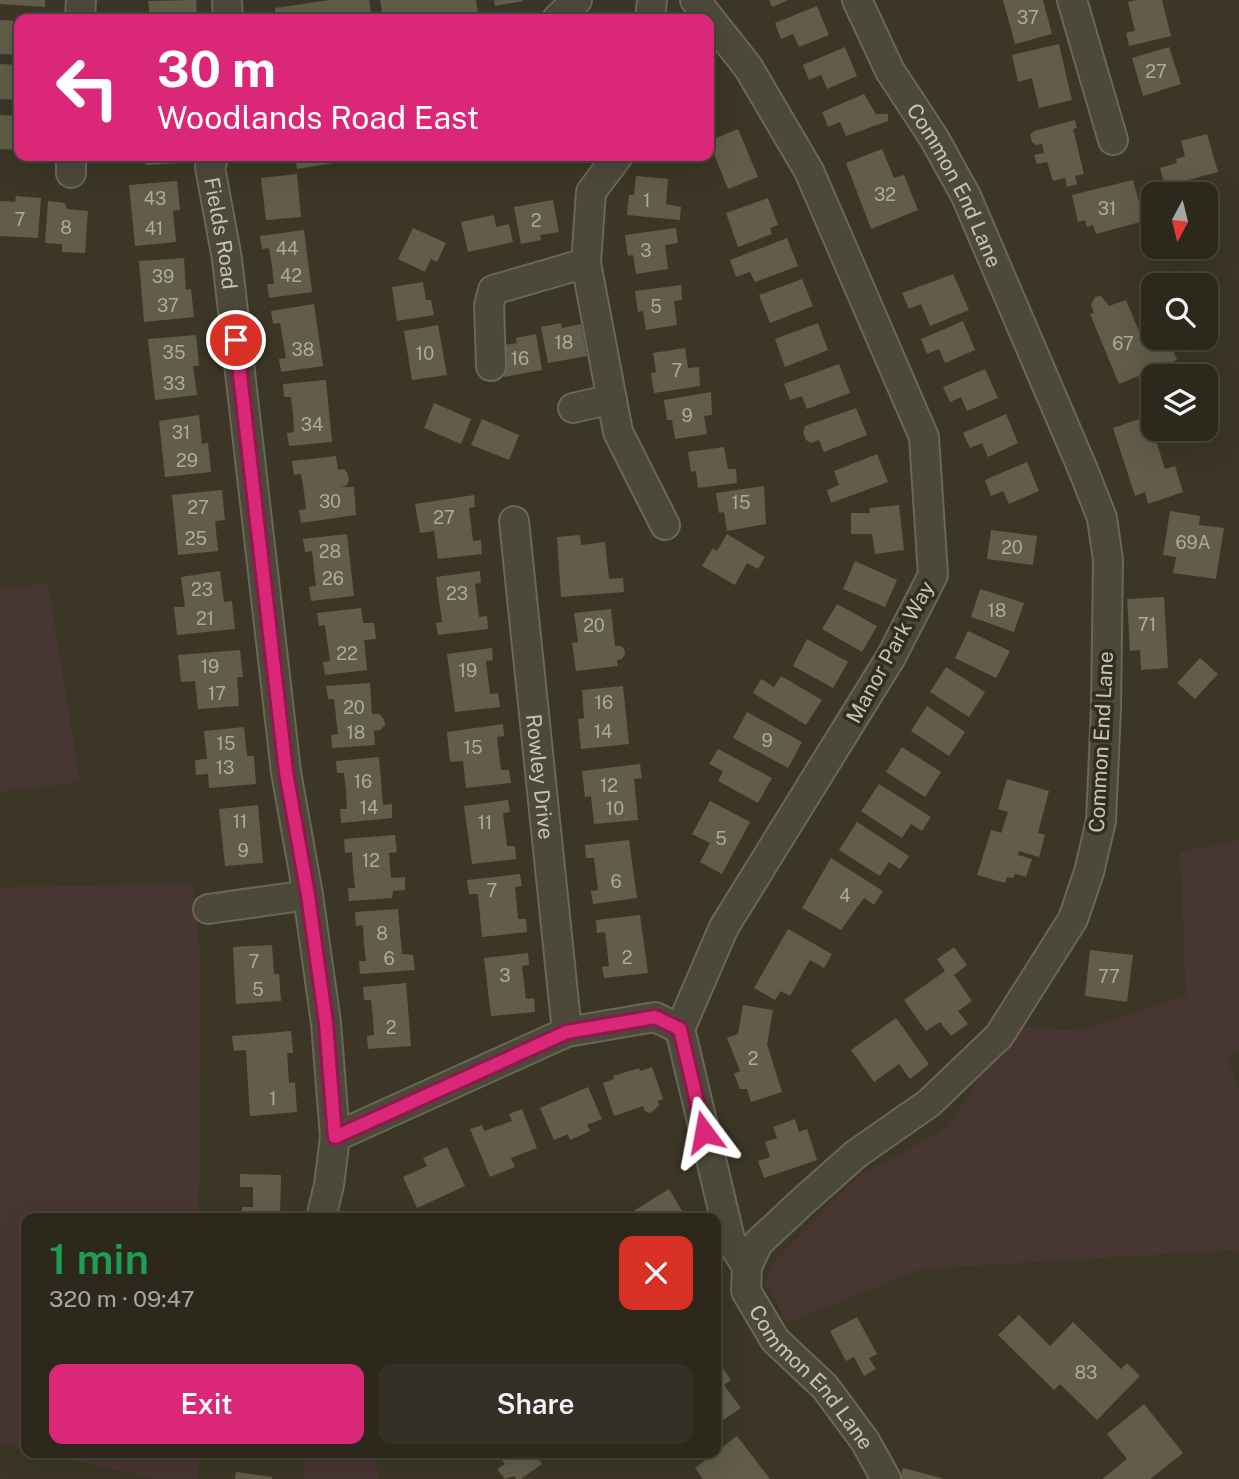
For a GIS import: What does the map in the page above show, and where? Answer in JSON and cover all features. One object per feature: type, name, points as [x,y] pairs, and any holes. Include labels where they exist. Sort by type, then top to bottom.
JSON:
[{"type":"street","points":[[562,14],[577,0]]},
{"type":"street","name":"Manor Park Way","points":[[695,0],[706,14]]},
{"type":"street","name":"Common End Lane","points":[[857,0],[890,71],[934,138],[966,196],[1060,413],[1102,518],[1108,560],[1101,821],[1089,872],[1073,919],[999,1037],[929,1103],[856,1154],[802,1202],[758,1243],[747,1267],[746,1291],[775,1340],[825,1387],[864,1441],[886,1479]]},
{"type":"street","points":[[1072,0],[1113,140]]},
{"type":"street","name":"Manor Park Way","points":[[680,1029],[724,927],[891,657],[933,575],[924,437],[808,171],[748,67],[714,24]]},
{"type":"street","name":"Fields Road","points":[[212,161],[210,167],[227,259],[286,772],[308,895],[326,1023],[335,1137],[322,1213]]},
{"type":"street","points":[[614,161],[591,192],[586,263],[618,432],[665,525]]},
{"type":"street","points":[[491,366],[489,305],[493,290],[586,263]]},
{"type":"street","points":[[573,408],[612,400]]},
{"type":"street","name":"Rowley Drive","points":[[514,521],[567,1032]]},
{"type":"street","points":[[208,909],[308,895]]},
{"type":"street","points":[[335,1137],[567,1032],[655,1017],[680,1029],[712,1213]]},
{"type":"street","points":[[721,1226],[747,1267]]},
{"type":"shaded area","points":[[48,583],[80,782],[0,792],[0,589]]},
{"type":"shaded area","points":[[1239,840],[1239,1050],[1227,1057],[1239,1088],[1239,1253],[1234,1250],[921,1269],[788,1323],[765,1284],[776,1260],[862,1174],[948,1128],[1011,1026],[1079,1031],[1186,996],[1180,852]]},
{"type":"shaded area","points":[[193,884],[201,965],[199,1213],[21,1213],[21,1448],[0,1443],[0,887]]},
{"type":"shaded area","points":[[63,1458],[198,1458],[198,1479],[157,1479]]},
{"type":"shaded area","points":[[305,1458],[374,1458],[380,1479],[303,1479]]},
{"type":"building","points":[[0,0],[45,0],[45,7],[0,4]]},
{"type":"building","points":[[196,0],[197,14],[150,14],[148,1]]},
{"type":"building","points":[[330,0],[369,0],[371,14],[276,14],[275,8]]},
{"type":"building","points":[[380,0],[476,0],[478,14],[382,14]]},
{"type":"building","points":[[494,0],[523,0],[523,1],[495,6]]},
{"type":"building","points":[[769,0],[788,0],[772,7]]},
{"type":"building","points":[[1003,0],[1043,0],[1052,34],[1015,44]]},
{"type":"building","points":[[1162,0],[1171,36],[1129,46],[1126,33],[1135,31],[1128,2]]},
{"type":"building","points":[[817,6],[829,35],[799,47],[793,34],[781,39],[775,23]]},
{"type":"building","points":[[0,20],[14,21],[14,55],[0,54]]},
{"type":"building","points":[[1059,44],[1072,100],[1039,108],[1032,78],[1018,82],[1012,55]]},
{"type":"building","points":[[845,47],[857,76],[827,89],[821,75],[809,80],[803,65]]},
{"type":"building","points":[[1169,47],[1181,84],[1143,96],[1132,58]]},
{"type":"building","points":[[0,64],[14,65],[14,100],[0,99]]},
{"type":"building","points":[[864,94],[876,114],[888,114],[888,121],[846,136],[840,122],[828,127],[822,112]]},
{"type":"building","points":[[0,115],[14,116],[14,150],[0,149]]},
{"type":"building","points":[[1075,120],[1077,128],[1073,129],[1084,174],[1075,176],[1077,184],[1067,187],[1065,178],[1053,181],[1047,162],[1037,164],[1034,155],[1044,153],[1042,144],[1036,145],[1032,142],[1030,135],[1034,131]]},
{"type":"building","points":[[738,129],[758,177],[728,189],[714,154],[714,139]]},
{"type":"building","points":[[1207,134],[1218,172],[1180,182],[1164,182],[1160,168],[1177,163],[1176,159],[1185,156],[1181,141]]},
{"type":"building","points":[[882,149],[894,178],[904,175],[918,210],[871,229],[846,163]]},
{"type":"building","points":[[145,161],[181,161],[181,163],[146,165]]},
{"type":"building","points":[[296,161],[345,161],[297,169]]},
{"type":"building","points":[[297,174],[301,217],[266,220],[261,178]]},
{"type":"building","points":[[636,176],[668,179],[666,204],[681,207],[680,220],[627,215],[629,195],[634,195]]},
{"type":"building","points":[[1133,180],[1141,210],[1141,222],[1096,234],[1093,225],[1087,227],[1085,220],[1078,222],[1072,195]]},
{"type":"building","points":[[177,181],[180,210],[173,211],[176,242],[135,246],[129,185]]},
{"type":"building","points":[[16,196],[41,198],[38,238],[0,236],[0,201],[15,202]]},
{"type":"building","points":[[768,198],[778,225],[770,228],[772,234],[738,247],[726,213]]},
{"type":"building","points":[[553,200],[559,232],[540,235],[541,240],[521,244],[514,207]]},
{"type":"building","points":[[48,201],[65,203],[67,209],[88,211],[85,253],[62,252],[62,244],[45,243]]},
{"type":"building","points":[[494,215],[496,227],[509,224],[513,242],[468,252],[461,222]]},
{"type":"building","points":[[413,228],[446,243],[437,262],[431,259],[425,272],[398,259]]},
{"type":"building","points":[[676,228],[678,243],[665,245],[668,269],[636,274],[633,255],[628,256],[625,235]]},
{"type":"building","points":[[304,230],[312,292],[269,298],[267,284],[274,284],[272,266],[269,248],[262,249],[260,236]]},
{"type":"building","points":[[787,238],[798,266],[755,282],[750,272],[736,277],[730,260]]},
{"type":"building","points":[[184,258],[186,290],[191,289],[194,317],[144,322],[139,261]]},
{"type":"building","points":[[953,274],[969,310],[930,326],[921,304],[909,309],[902,293]]},
{"type":"building","points":[[802,279],[813,306],[770,323],[759,295]]},
{"type":"building","points":[[423,282],[426,300],[431,300],[434,315],[397,321],[392,287]]},
{"type":"building","points":[[681,285],[682,300],[674,301],[677,325],[646,330],[643,311],[638,312],[635,291]]},
{"type":"building","points":[[1101,296],[1109,306],[1126,300],[1141,336],[1141,350],[1173,350],[1177,360],[1167,364],[1141,364],[1141,375],[1119,384],[1090,314],[1094,313],[1091,305],[1095,297]]},
{"type":"building","points":[[314,304],[323,366],[281,372],[279,359],[286,358],[280,323],[273,324],[271,311]]},
{"type":"building","points":[[963,321],[975,350],[945,363],[939,349],[927,354],[921,339]]},
{"type":"building","points":[[561,323],[562,328],[581,324],[587,356],[548,363],[541,327]]},
{"type":"building","points":[[818,323],[828,350],[785,367],[775,339]]},
{"type":"building","points":[[438,325],[447,375],[412,380],[404,331]]},
{"type":"building","points":[[536,334],[542,370],[504,377],[498,346],[517,343],[516,338]]},
{"type":"building","points":[[196,335],[199,366],[193,366],[197,395],[155,400],[148,339]]},
{"type":"building","points":[[685,348],[688,368],[699,367],[700,386],[654,393],[651,373],[656,372],[653,353]]},
{"type":"building","points":[[839,364],[850,393],[807,409],[802,396],[790,400],[784,384]]},
{"type":"building","points":[[985,369],[998,398],[967,411],[961,397],[950,402],[943,387]]},
{"type":"building","points":[[326,380],[332,442],[289,446],[287,433],[294,432],[293,415],[291,397],[284,397],[283,384]]},
{"type":"building","points":[[711,392],[712,415],[704,416],[707,434],[675,439],[672,420],[667,420],[664,400]]},
{"type":"building","points":[[434,403],[471,419],[461,444],[424,428]]},
{"type":"building","points":[[856,408],[867,435],[824,452],[819,440],[811,443],[806,440],[803,432],[805,426]]},
{"type":"building","points":[[1006,414],[1018,443],[988,457],[982,443],[970,448],[963,433]]},
{"type":"building","points":[[199,415],[202,444],[208,443],[211,472],[165,477],[159,421]]},
{"type":"building","points":[[1141,418],[1141,441],[1156,441],[1165,469],[1175,466],[1183,492],[1148,504],[1145,492],[1135,496],[1113,428]]},
{"type":"building","points":[[482,419],[519,435],[509,460],[471,445]]},
{"type":"building","points":[[724,447],[728,469],[736,469],[737,483],[698,488],[696,471],[691,472],[688,452]]},
{"type":"building","points":[[877,454],[888,482],[831,503],[827,490],[839,485],[834,471]]},
{"type":"building","points":[[336,456],[338,470],[344,469],[349,481],[346,486],[340,487],[354,487],[356,515],[301,523],[299,510],[306,509],[304,492],[301,474],[294,475],[292,461]]},
{"type":"building","points":[[1027,462],[1039,491],[1009,504],[1003,491],[991,496],[985,480]]},
{"type":"building","points":[[764,486],[766,524],[727,531],[724,512],[719,513],[716,493]]},
{"type":"building","points":[[222,490],[225,520],[215,521],[218,551],[178,555],[172,495]]},
{"type":"building","points":[[474,495],[475,507],[469,508],[473,541],[481,540],[482,554],[438,559],[434,531],[420,533],[415,504]]},
{"type":"building","points":[[899,505],[904,550],[875,554],[872,534],[851,534],[851,513],[870,513],[869,508]]},
{"type":"building","points":[[1170,511],[1200,516],[1199,525],[1224,528],[1216,579],[1173,573],[1176,557],[1163,555]]},
{"type":"building","points":[[991,530],[1037,536],[1033,565],[987,559]]},
{"type":"building","points":[[347,534],[354,596],[311,601],[309,587],[316,586],[312,551],[305,552],[303,539]]},
{"type":"building","points":[[727,534],[765,557],[758,569],[747,563],[735,585],[702,566],[713,548],[717,551]]},
{"type":"building","points":[[580,535],[581,545],[605,542],[609,579],[623,578],[624,592],[561,597],[557,537]]},
{"type":"building","points":[[855,561],[897,580],[885,607],[843,589]]},
{"type":"building","points":[[220,571],[224,602],[232,601],[235,629],[177,635],[174,607],[185,607],[181,577]]},
{"type":"building","points":[[480,571],[481,583],[475,584],[479,617],[487,616],[488,629],[438,635],[436,623],[442,622],[436,577]]},
{"type":"building","points":[[980,589],[1024,603],[1014,632],[971,617]]},
{"type":"building","points":[[1164,597],[1168,668],[1141,670],[1140,650],[1130,651],[1127,599]]},
{"type":"building","points":[[837,604],[877,626],[862,652],[822,629]]},
{"type":"building","points":[[361,608],[363,623],[374,623],[376,639],[364,640],[367,670],[325,675],[323,662],[330,661],[325,625],[319,626],[317,613]]},
{"type":"building","points":[[611,609],[615,646],[621,646],[625,654],[622,659],[617,660],[618,666],[576,671],[572,643],[578,642],[574,613]]},
{"type":"building","points":[[968,631],[1010,651],[996,678],[955,658]]},
{"type":"building","points":[[807,639],[848,662],[833,688],[793,666]]},
{"type":"building","points":[[492,648],[493,660],[486,661],[490,694],[498,693],[500,707],[455,712],[447,654]]},
{"type":"building","points":[[240,650],[243,677],[237,677],[239,706],[198,709],[195,681],[181,682],[178,655]]},
{"type":"building","points":[[1200,658],[1218,674],[1195,699],[1177,683]]},
{"type":"building","points":[[946,667],[985,692],[969,717],[930,692]]},
{"type":"building","points":[[781,676],[822,700],[806,725],[753,693],[761,679],[774,687]]},
{"type":"building","points":[[370,683],[372,714],[379,714],[385,725],[374,731],[375,745],[332,748],[331,735],[338,734],[334,699],[328,699],[326,686]]},
{"type":"building","points":[[623,686],[629,744],[581,749],[578,719],[584,718],[582,690]]},
{"type":"building","points":[[927,706],[965,732],[949,756],[911,731]]},
{"type":"building","points":[[747,712],[802,742],[788,768],[733,738]]},
{"type":"building","points":[[503,724],[504,736],[497,737],[501,770],[509,770],[511,783],[466,788],[463,761],[450,762],[447,732]]},
{"type":"building","points":[[244,727],[247,756],[254,756],[256,784],[209,788],[208,774],[196,775],[195,760],[207,759],[204,731]]},
{"type":"building","points":[[902,747],[941,772],[925,797],[886,772]]},
{"type":"building","points":[[718,749],[772,778],[758,803],[718,781],[723,771],[709,764]]},
{"type":"building","points":[[379,757],[383,805],[392,804],[392,818],[341,823],[340,809],[347,809],[346,791],[344,773],[337,773],[336,761]]},
{"type":"building","points":[[640,764],[642,778],[634,779],[638,820],[594,824],[591,796],[585,797],[582,771]]},
{"type":"building","points":[[1007,779],[1049,791],[1038,833],[1045,835],[1039,857],[1019,851],[1018,855],[1032,859],[1026,877],[1015,874],[1013,878],[1007,877],[1005,883],[977,875],[991,830],[1001,833],[1008,812],[998,809]]},
{"type":"building","points":[[879,784],[931,817],[922,831],[911,824],[902,838],[861,811]]},
{"type":"building","points":[[508,800],[510,812],[503,813],[507,846],[515,846],[516,859],[472,864],[464,806]]},
{"type":"building","points":[[710,801],[750,822],[722,874],[700,862],[710,843],[692,834]]},
{"type":"building","points":[[258,805],[263,863],[225,866],[219,809]]},
{"type":"building","points":[[857,822],[909,856],[900,869],[889,862],[880,876],[839,850]]},
{"type":"building","points":[[395,835],[397,852],[389,853],[391,878],[405,877],[405,890],[393,891],[392,898],[349,901],[348,888],[355,888],[352,852],[345,853],[344,839]]},
{"type":"building","points":[[629,840],[637,898],[593,904],[591,891],[598,890],[594,858],[586,858],[585,845]]},
{"type":"building","points":[[831,858],[883,891],[874,905],[864,898],[841,930],[802,908]]},
{"type":"building","points":[[520,874],[522,886],[515,887],[518,919],[526,919],[527,932],[482,937],[478,894],[469,894],[467,880]]},
{"type":"building","points":[[398,909],[402,954],[413,955],[415,970],[360,974],[359,961],[366,961],[363,925],[356,926],[355,912]]},
{"type":"building","points":[[640,915],[648,973],[604,978],[602,967],[609,966],[605,932],[597,933],[596,920]]},
{"type":"building","points":[[788,929],[832,954],[824,968],[810,960],[790,996],[781,991],[775,1000],[754,988]]},
{"type":"building","points":[[272,945],[274,974],[279,974],[281,1001],[236,1004],[233,947]]},
{"type":"building","points":[[954,947],[967,965],[954,975],[972,1001],[958,1011],[968,1024],[951,1036],[940,1022],[926,1031],[904,1000],[945,971],[937,959]]},
{"type":"building","points":[[1090,950],[1133,955],[1127,1002],[1085,996]]},
{"type":"building","points":[[528,953],[529,965],[522,966],[526,999],[534,998],[535,1012],[491,1016],[484,958]]},
{"type":"building","points":[[406,983],[411,1046],[368,1049],[367,1036],[374,1035],[373,1018],[371,1000],[364,1000],[363,987]]},
{"type":"building","points":[[743,1005],[773,1010],[767,1044],[782,1092],[751,1102],[747,1089],[740,1089],[734,1074],[740,1071],[727,1038],[738,1034]]},
{"type":"building","points":[[896,1018],[929,1064],[910,1079],[899,1064],[874,1082],[851,1050]]},
{"type":"building","points":[[291,1031],[293,1053],[287,1053],[289,1083],[295,1082],[297,1112],[250,1116],[246,1050],[234,1051],[232,1036]]},
{"type":"building","points":[[652,1067],[663,1099],[658,1101],[659,1106],[650,1113],[645,1111],[643,1106],[614,1116],[603,1083],[614,1079],[613,1076]]},
{"type":"building","points":[[588,1087],[602,1119],[587,1125],[590,1131],[570,1140],[568,1134],[554,1140],[540,1108]]},
{"type":"building","points":[[522,1109],[537,1148],[511,1158],[515,1167],[490,1177],[470,1129],[482,1125],[484,1131],[512,1121],[509,1114]]},
{"type":"building","points":[[795,1119],[799,1132],[807,1129],[817,1160],[764,1178],[758,1161],[770,1157],[765,1142],[777,1138],[773,1127]]},
{"type":"building","points":[[447,1147],[465,1186],[417,1208],[403,1177],[427,1166],[423,1158]]},
{"type":"building","points":[[240,1174],[281,1175],[280,1213],[242,1213],[242,1207],[253,1207],[253,1187],[240,1187]]},
{"type":"building","points":[[669,1189],[682,1211],[637,1213],[635,1210]]},
{"type":"building","points":[[1019,1315],[1050,1346],[1073,1322],[1121,1369],[1127,1363],[1140,1376],[1097,1420],[1060,1384],[1054,1390],[998,1335]]},
{"type":"building","points":[[857,1317],[877,1354],[869,1358],[876,1369],[864,1376],[854,1357],[846,1361],[830,1331]]},
{"type":"building","points":[[721,1366],[731,1380],[724,1385],[741,1408],[721,1422]]},
{"type":"building","points":[[1144,1404],[1183,1453],[1150,1479],[1102,1479],[1127,1459],[1107,1434]]},
{"type":"building","points":[[737,1436],[770,1479],[703,1479],[695,1468],[708,1458],[721,1458],[721,1448]]},
{"type":"building","points":[[500,1458],[538,1458],[542,1464],[521,1479],[514,1476],[505,1479],[497,1469],[505,1464]]},
{"type":"building","points":[[903,1468],[941,1478],[941,1479],[900,1479]]},
{"type":"building","points":[[236,1472],[272,1477],[272,1479],[235,1479]]},
{"type":"route","points":[[236,340],[286,772],[308,895],[326,1023],[335,1137],[567,1032],[655,1017],[680,1029],[704,1132]]}]
